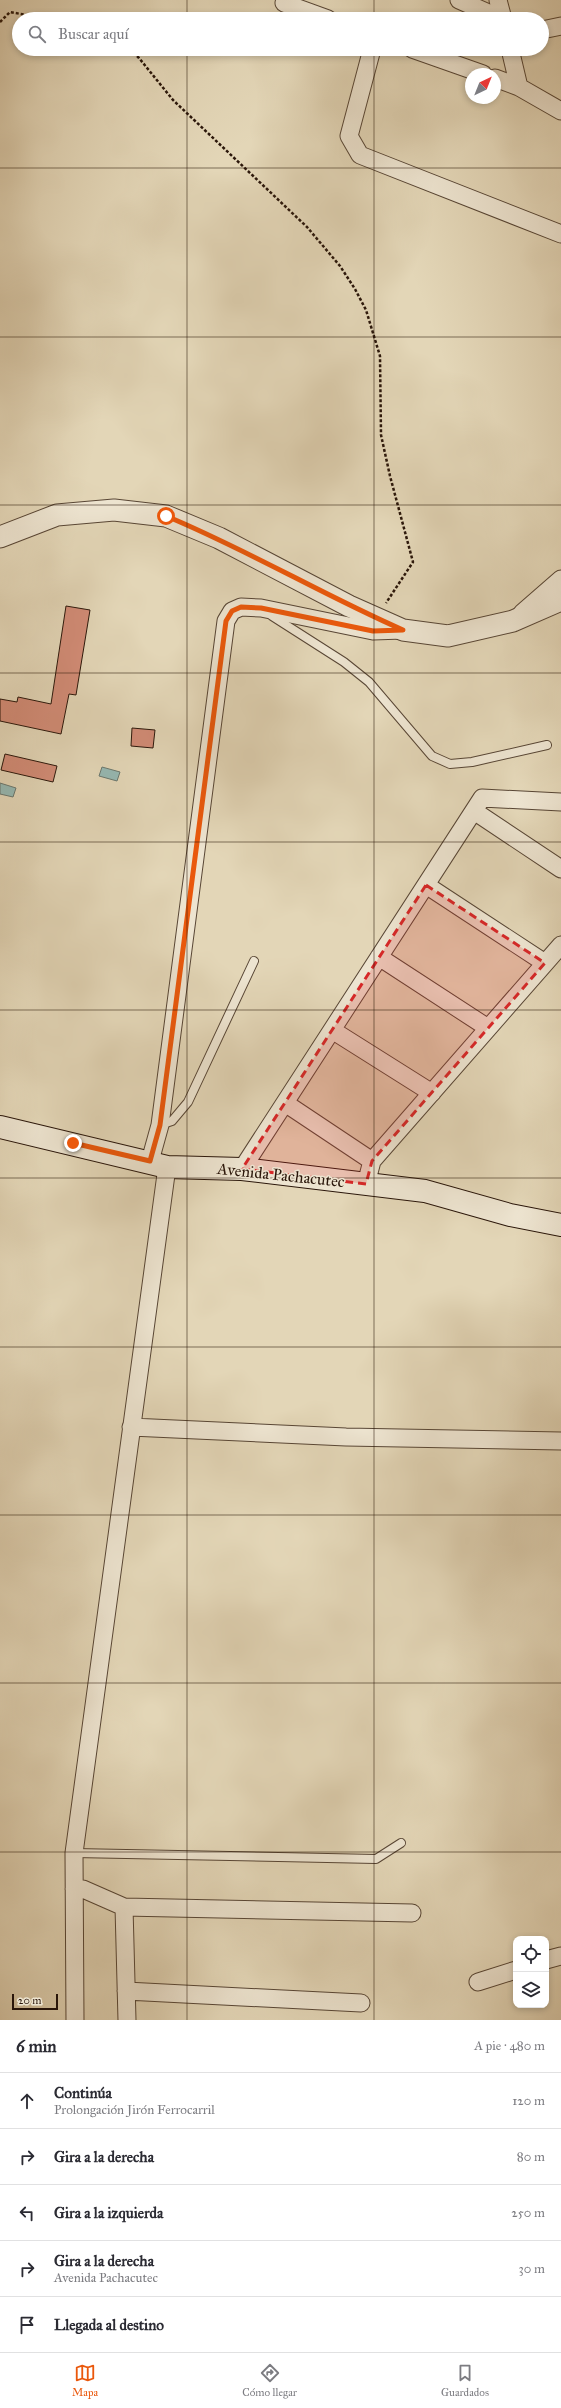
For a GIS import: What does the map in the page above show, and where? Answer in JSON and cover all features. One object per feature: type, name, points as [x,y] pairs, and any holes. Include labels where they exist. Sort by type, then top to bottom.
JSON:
[{"type":"main road","name":"Avenida Pachacutec","points":[[0,1127],[158,1164],[242,1169],[425,1191],[510,1215],[561,1225]]},
{"type":"street","points":[[459,0],[486,12]]},
{"type":"street","points":[[498,0],[501,12]]},
{"type":"street","points":[[284,4],[307,12]]},
{"type":"street","points":[[549,29],[561,26]]},
{"type":"street","points":[[370,56],[349,136],[360,155],[561,234]]},
{"type":"street","points":[[432,56],[466,68]]},
{"type":"street","points":[[512,56],[519,87]]},
{"type":"street","points":[[501,80],[519,87],[561,111]]},
{"type":"street","points":[[0,537],[57,515],[114,510],[166,516],[219,538],[349,606],[403,630]]},
{"type":"street","points":[[513,621],[561,579]]},
{"type":"street","points":[[75,2020],[74,1853],[130,1427],[158,1164],[160,1125],[226,621],[232,611],[241,607],[261,608],[373,631],[403,630],[448,636],[513,621],[561,600]]},
{"type":"street","points":[[242,1169],[482,798],[561,802]]},
{"type":"street","points":[[474,811],[561,869]]},
{"type":"street","points":[[426,885],[545,963]]},
{"type":"street","points":[[366,1184],[372,1161],[561,945]]},
{"type":"street","points":[[379,957],[488,1028]]},
{"type":"street","points":[[332,1030],[432,1093]]},
{"type":"street","points":[[285,1103],[372,1161]]},
{"type":"street","points":[[130,1427],[346,1437],[561,1442]]},
{"type":"street","points":[[74,1889],[83,1889],[124,1907],[412,1913]]},
{"type":"street","points":[[124,1907],[127,2020]]},
{"type":"street","points":[[549,1959],[561,1956]]},
{"type":"street","points":[[478,1982],[513,1971]]},
{"type":"street","points":[[126,1991],[361,2003]]},
{"type":"lane","points":[[261,608],[344,662],[369,682],[432,756],[450,764],[472,762],[547,745]]},
{"type":"lane","points":[[160,1125],[172,1121],[188,1102],[254,961]]},
{"type":"lane","points":[[74,1853],[376,1859],[401,1843]]},
{"type":"path","points":[[0,22],[10,12],[12,12]]},
{"type":"path","points":[[137,56],[173,100],[307,227],[340,266],[366,310],[380,356],[381,435],[390,476],[414,562],[386,604],[380,600]]},
{"type":"highlighted area","points":[[426,885],[545,963],[372,1161],[366,1184],[242,1169]]},
{"type":"water","points":[[102,767],[120,772],[117,781],[99,776]]},
{"type":"water","points":[[0,783],[16,788],[13,797],[0,794]]},
{"type":"building","points":[[66,606],[90,610],[76,695],[69,694],[61,734],[0,721],[0,699],[17,702],[18,697],[51,704]]},
{"type":"building","points":[[132,728],[155,730],[153,748],[131,746]]},
{"type":"building","points":[[5,754],[57,766],[53,782],[1,770]]},
{"type":"route","points":[[73,1143],[150,1161],[160,1125],[161,1107],[226,621],[232,611],[241,607],[261,608],[336,622],[373,631],[403,630],[349,606],[219,538],[166,516]]}]
